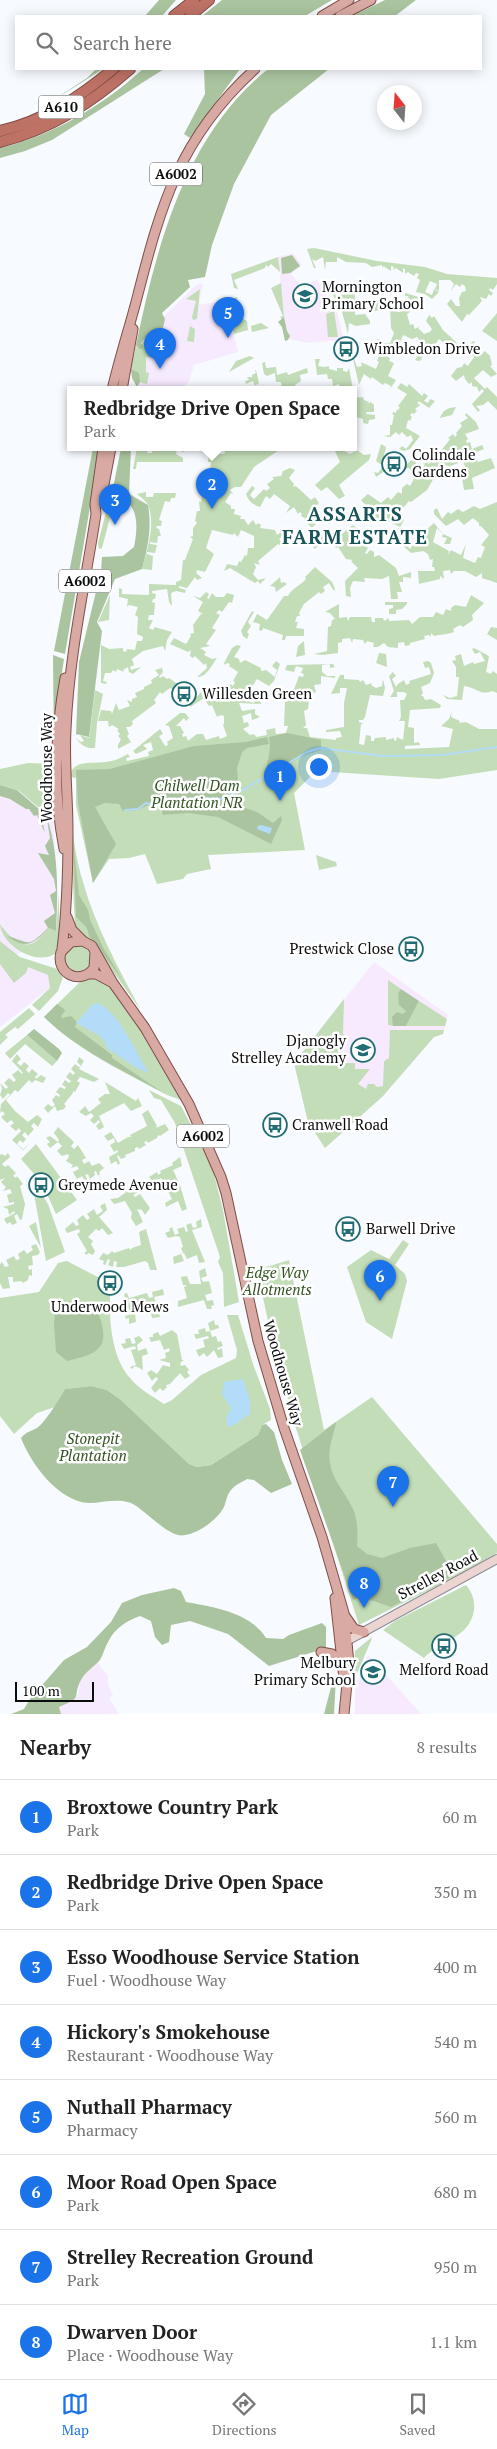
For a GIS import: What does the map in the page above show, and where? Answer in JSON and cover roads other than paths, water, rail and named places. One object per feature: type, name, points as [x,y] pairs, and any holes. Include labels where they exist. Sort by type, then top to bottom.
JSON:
[{"type":"highway","points":[[175,15],[194,0]]},
{"type":"highway","points":[[191,15],[210,0]]},
{"type":"highway","name":"A610","points":[[0,131],[27,123],[59,108],[85,92],[112,70]]},
{"type":"highway","name":"A610","points":[[0,142],[39,130],[68,115],[100,94],[129,70]]},
{"type":"main road","points":[[324,15],[350,0]]},
{"type":"main road","points":[[342,15],[371,0]]},
{"type":"main road","name":"A6002","points":[[114,386],[150,244],[172,183],[193,140],[214,111],[254,70]]},
{"type":"main road","name":"A6002","points":[[123,386],[137,300]]},
{"type":"main road","name":"Woodhouse Way","points":[[61,950],[66,913],[66,859],[59,810],[57,733],[65,674],[73,647],[96,514],[96,494],[104,451]]},
{"type":"main road","name":"Woodhouse Way","points":[[96,514],[99,508],[110,451]]},
{"type":"main road","name":"Woodhouse Way","points":[[66,913],[72,930],[83,941]]},
{"type":"main road","points":[[61,950],[71,942],[83,941]]},
{"type":"main road","name":"A6002","points":[[83,941],[89,944],[95,952]]},
{"type":"main road","name":"A6002","points":[[61,950],[60,961],[65,972],[76,977],[96,974],[114,983]]},
{"type":"main road","points":[[88,974],[96,963],[95,952]]},
{"type":"main road","name":"Woodhouse Way","points":[[95,952],[145,1028],[189,1104],[221,1177],[258,1341],[287,1438],[322,1537],[344,1613],[344,1643]]},
{"type":"main road","name":"Strelley Road","points":[[344,1643],[497,1558]]},
{"type":"main road","name":"Woodhouse Way","points":[[335,1585],[344,1643]]},
{"type":"main road","name":"A6002","points":[[344,1613],[354,1628],[364,1632]]},
{"type":"main road","name":"A6002","points":[[344,1643],[341,1663],[345,1687]]},
{"type":"main road","name":"A6002","points":[[344,1643],[349,1663],[345,1687],[344,1714]]},
{"type":"main road","points":[[321,1652],[332,1654],[341,1663]]},
{"type":"water","points":[[261,825],[272,828],[270,834],[257,829]]},
{"type":"water","points":[[98,1003],[106,1008],[120,1025],[149,1073],[138,1069],[107,1048],[104,1040],[97,1034],[76,1023],[93,1004]]},
{"type":"water","points":[[243,1379],[250,1401],[250,1414],[231,1427],[227,1425],[226,1418],[231,1408],[222,1394],[224,1382]]},
{"type":"waterway","points":[[223,801],[228,796],[245,789],[307,752],[320,748],[384,756],[442,755],[497,747]]},
{"type":"waterway","points":[[125,810],[138,809],[146,803],[157,806],[179,806],[206,798],[222,799],[235,803]]},
{"type":"place","name":"Mornington Primary School","points":[[305,296]]},
{"type":"place","name":"Nuthall Pharmacy","points":[[228,338]]},
{"type":"place","name":"Wimbledon Drive","points":[[346,349]]},
{"type":"place","name":"Hickory's Smokehouse","points":[[160,369]]},
{"type":"place","name":"Colindale Gardens","points":[[394,464]]},
{"type":"place","name":"Redbridge Drive Open Space","points":[[212,509]]},
{"type":"place","name":"Esso Woodhouse Service Station","points":[[115,525]]},
{"type":"place","name":"Willesden Green","points":[[184,694]]},
{"type":"place","name":"Broxtowe Country Park","points":[[280,801]]},
{"type":"place","name":"Prestwick Close","points":[[411,949]]},
{"type":"place","name":"Djanogly Strelley Academy","points":[[363,1050]]},
{"type":"place","name":"Cranwell Road","points":[[275,1125]]},
{"type":"place","name":"Greymede Avenue","points":[[41,1185]]},
{"type":"place","name":"Barwell Drive","points":[[348,1229]]},
{"type":"place","name":"Underwood Mews","points":[[110,1283]]},
{"type":"place","name":"Moor Road Open Space","points":[[380,1301]]},
{"type":"place","name":"Strelley Recreation Ground","points":[[393,1507]]},
{"type":"place","name":"Dwarven Door","points":[[364,1608]]},
{"type":"place","name":"Melford Road","points":[[444,1646]]},
{"type":"place","name":"Melbury Primary School","points":[[373,1672]]},
{"type":"district","name":"ASSARTS FARM ESTATE","points":[[355,526]]},
{"type":"park label","name":"Chilwell Dam Plantation NR","points":[[197,794]]},
{"type":"park label","name":"Edge Way Allotments","points":[[277,1282]]},
{"type":"park label","name":"Stonepit Plantation","points":[[93,1448]]}]
